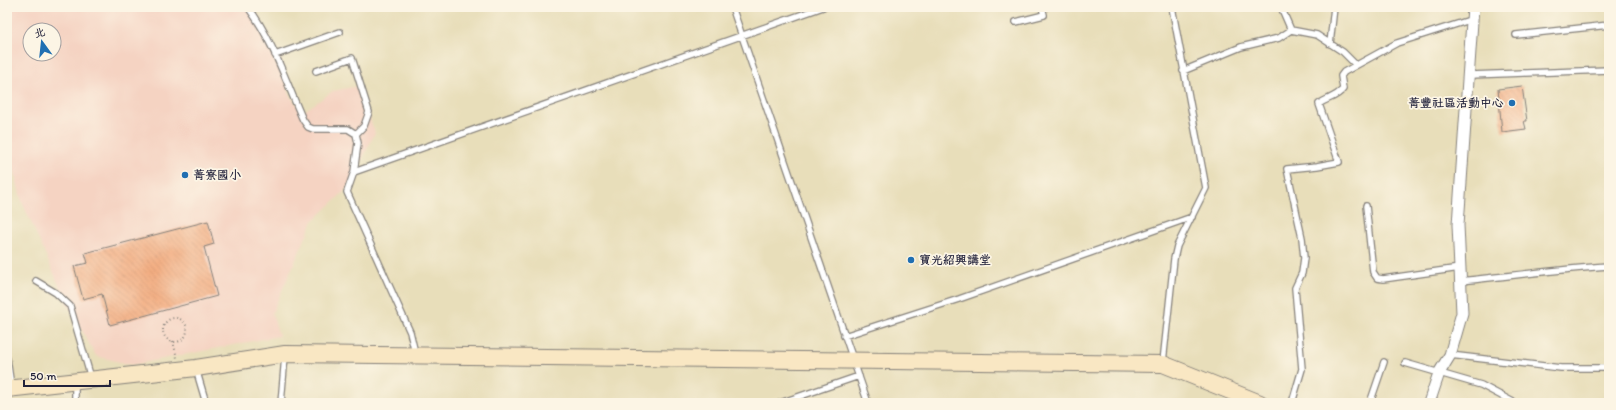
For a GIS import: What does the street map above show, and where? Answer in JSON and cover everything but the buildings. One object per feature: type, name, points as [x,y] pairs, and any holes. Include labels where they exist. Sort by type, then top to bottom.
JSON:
[{"type":"street","points":[[1429,403],[1439,372],[1450,355],[1462,313],[1458,225],[1470,75],[1468,59],[1473,7]]},
{"type":"street","points":[[9,389],[92,381],[196,368],[285,354],[416,355],[1163,364],[1260,403]]},
{"type":"lane","points":[[248,7],[275,55],[303,120],[308,127],[313,129],[348,128],[356,134],[358,143],[354,172],[347,192],[410,332],[416,355]]},
{"type":"lane","points":[[732,7],[868,403]]},
{"type":"lane","points":[[354,172],[823,7]]},
{"type":"lane","points":[[1016,22],[1044,15],[1042,7]]},
{"type":"lane","points":[[1163,364],[1174,259],[1177,246],[1206,188],[1172,7]]},
{"type":"lane","points":[[1281,7],[1292,30]]},
{"type":"lane","points":[[1330,44],[1334,7]]},
{"type":"lane","points":[[1292,403],[1302,369],[1295,288],[1302,273],[1304,258],[1302,238],[1287,169],[1339,162],[1319,104],[1326,99],[1339,94],[1343,90],[1341,76],[1344,72],[1397,43],[1472,19]]},
{"type":"lane","points":[[1516,35],[1609,25]]},
{"type":"lane","points":[[1183,71],[1241,47],[1279,38],[1292,30],[1317,35],[1343,52],[1356,65]]},
{"type":"lane","points":[[275,55],[340,32]]},
{"type":"lane","points":[[316,71],[352,58],[369,112],[364,126],[356,134]]},
{"type":"lane","points":[[1470,75],[1609,70]]},
{"type":"lane","points":[[7,176],[7,181]]},
{"type":"lane","points":[[1366,206],[1373,272],[1377,278],[1383,279],[1460,268]]},
{"type":"lane","points":[[844,336],[959,298],[1192,217]]},
{"type":"lane","points":[[1460,281],[1519,276],[1562,268],[1609,266]]},
{"type":"lane","points":[[36,281],[56,293],[70,306],[92,381]]},
{"type":"lane","points":[[281,403],[285,354]]},
{"type":"lane","points":[[1450,355],[1561,368],[1609,368]]},
{"type":"lane","points":[[7,359],[9,389]]},
{"type":"lane","points":[[1370,403],[1384,362]]},
{"type":"lane","points":[[1405,363],[1481,385],[1515,403]]},
{"type":"lane","points":[[196,368],[206,403]]},
{"type":"lane","points":[[780,403],[859,376]]},
{"type":"lane","points":[[75,382],[75,403]]},
{"type":"path","points":[[173,318],[184,322],[187,330],[184,337],[173,342],[164,335],[163,328],[166,321],[173,318]]},
{"type":"shaded area","name":"菁寮國小","points":[[7,7],[250,7],[259,17],[281,61],[290,96],[303,112],[333,91],[358,86],[375,133],[348,188],[313,221],[272,313],[279,336],[132,365],[96,356],[67,303],[22,202],[12,162],[7,127]]},
{"type":"place","name":"菁豐社區活動中心","points":[[1512,103]]},
{"type":"place","name":"菁寮國小","points":[[185,175]]},
{"type":"place","name":"寶光紹興講堂","points":[[911,260]]}]
